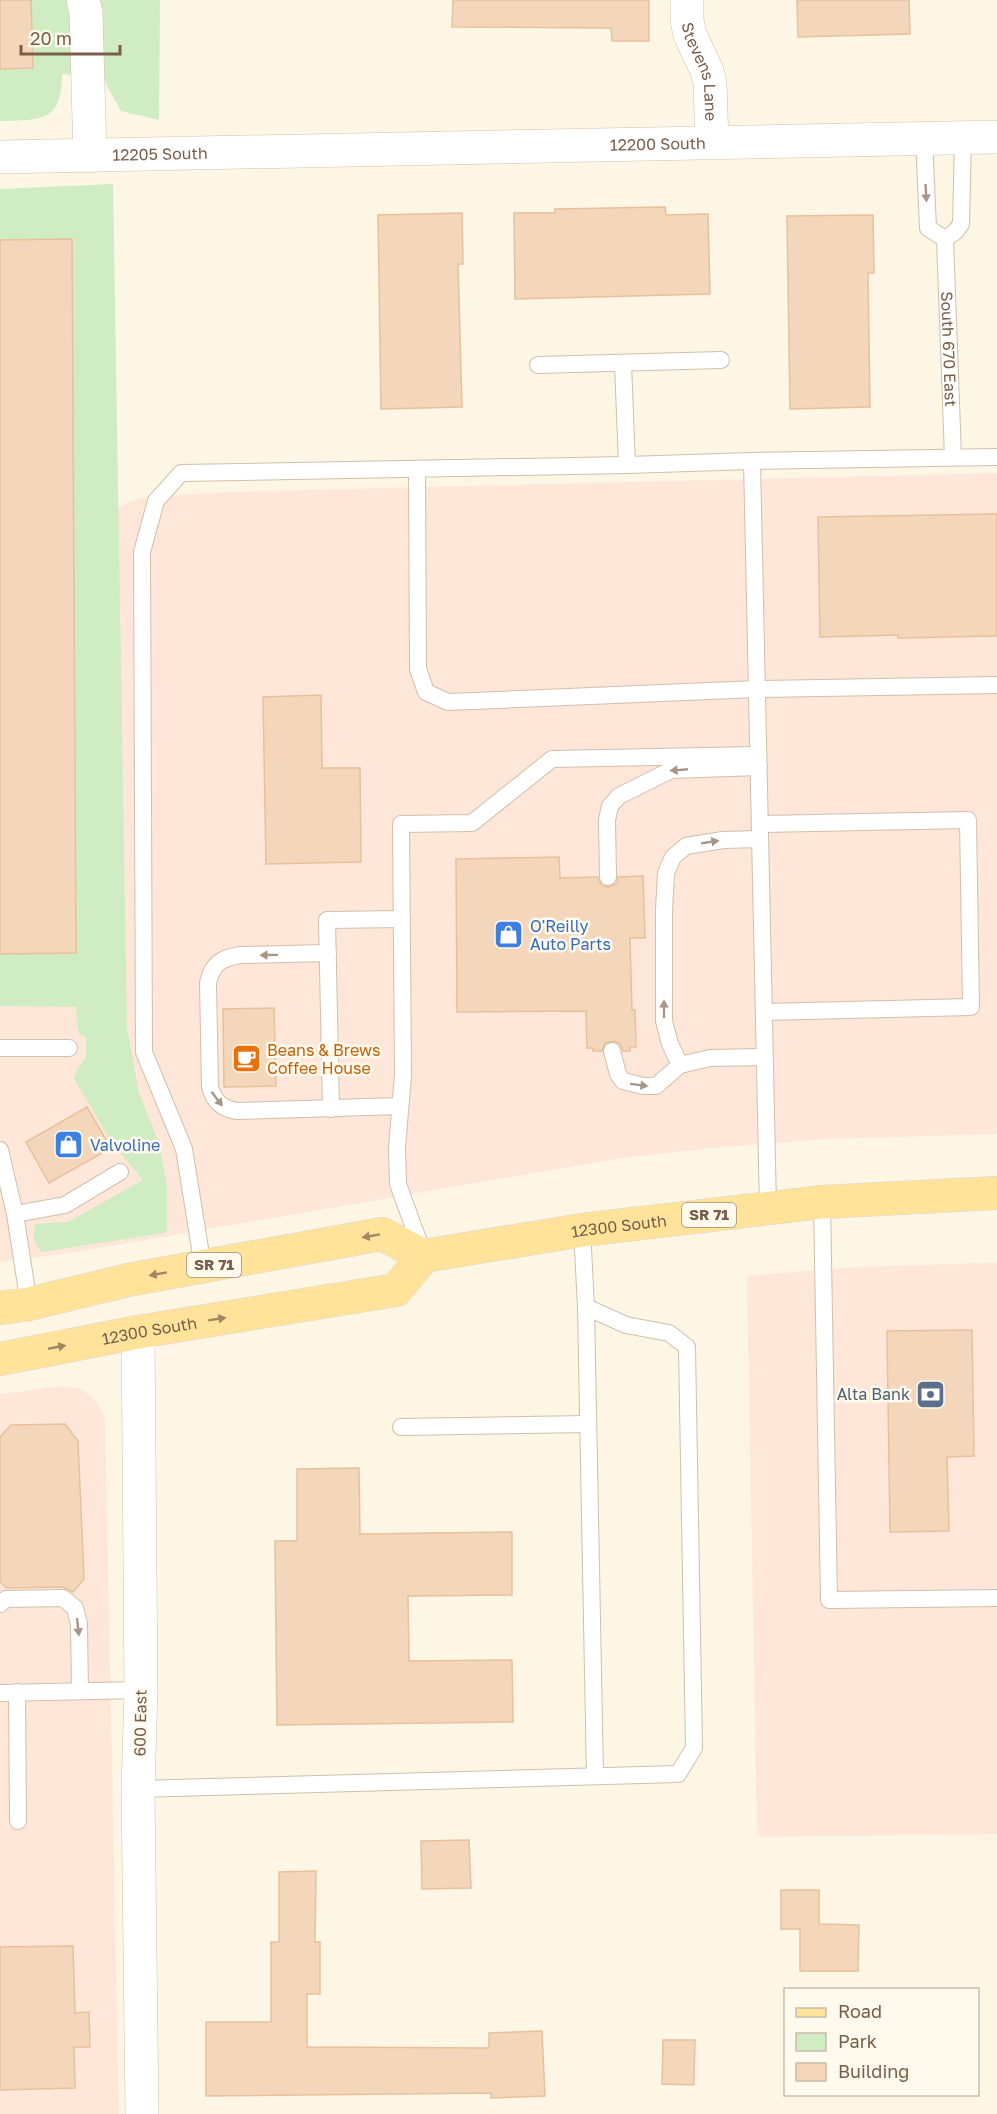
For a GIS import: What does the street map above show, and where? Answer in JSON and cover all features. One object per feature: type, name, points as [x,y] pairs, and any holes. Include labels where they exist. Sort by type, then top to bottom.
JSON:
[{"type":"main road","name":"12300 South","points":[[0,1359],[138,1332],[396,1290],[424,1256],[582,1230],[822,1202],[997,1194]]},
{"type":"main road","name":"SR 71","points":[[14,1306],[128,1280],[382,1234],[424,1256]]},
{"type":"street","points":[[83,0],[86,13],[90,156]]},
{"type":"street","name":"Stevens Lane","points":[[687,0],[690,35],[707,71],[710,83],[712,142]]},
{"type":"street","name":"12200 South","points":[[321,149],[997,137]]},
{"type":"street","name":"12205 South","points":[[0,157],[321,149]]},
{"type":"street","name":"600 East","points":[[138,1332],[141,1690],[138,1789],[142,2114]]},
{"type":"lane","points":[[924,138],[928,228],[945,239],[961,224],[963,138]]},
{"type":"lane","name":"South 670 East","points":[[945,239],[954,457]]},
{"type":"lane","points":[[538,365],[720,360]]},
{"type":"lane","points":[[623,364],[627,465]]},
{"type":"lane","points":[[203,1267],[184,1149],[144,1052],[142,552],[156,501],[182,473],[997,458]]},
{"type":"lane","points":[[752,461],[768,1208]]},
{"type":"lane","points":[[417,469],[418,669],[426,692],[448,702],[757,689],[997,685]]},
{"type":"lane","points":[[424,1256],[398,1184],[397,1148],[403,1075],[401,824],[472,823],[552,759],[759,761]]},
{"type":"lane","points":[[608,877],[607,820],[610,806],[620,796],[671,770],[759,761]]},
{"type":"lane","points":[[680,1065],[670,1044],[664,1021],[666,873],[673,857],[686,846],[760,832],[968,820],[972,1007],[764,1012]]},
{"type":"lane","points":[[331,1109],[327,920],[402,919]]},
{"type":"lane","points":[[327,953],[240,955],[217,962],[210,972],[208,983],[212,1095],[226,1109],[236,1111],[400,1106]]},
{"type":"lane","points":[[0,1048],[69,1048]]},
{"type":"lane","points":[[612,1051],[618,1074],[623,1081],[632,1085],[656,1086],[680,1065],[710,1058],[765,1057]]},
{"type":"lane","points":[[0,1150],[15,1214],[14,1306]]},
{"type":"lane","points":[[15,1214],[65,1205],[120,1172]]},
{"type":"lane","points":[[822,1202],[829,1600],[997,1599]]},
{"type":"lane","points":[[582,1230],[586,1307],[595,1776]]},
{"type":"lane","points":[[138,1789],[678,1774],[694,1748],[687,1347],[669,1333],[626,1325],[586,1307]]},
{"type":"lane","points":[[401,1427],[588,1425]]},
{"type":"lane","points":[[0,1605],[6,1599],[63,1598],[75,1608],[79,1624],[80,1691]]},
{"type":"lane","points":[[18,1821],[8,1693],[141,1690]]},
{"type":"shaded area","points":[[997,473],[997,1134],[826,1139],[621,1158],[69,1253],[0,1262],[0,989],[112,510],[140,498],[223,492]]},
{"type":"shaded area","points":[[997,1263],[997,1834],[761,1837],[757,1832],[747,1276],[856,1267]]},
{"type":"shaded area","points":[[63,1386],[82,1389],[92,1397],[102,1411],[105,1421],[119,2114],[0,2114],[0,1394]]},
{"type":"green space","points":[[0,0],[160,0],[159,120],[121,111],[106,84],[105,77],[62,74],[58,102],[53,110],[37,119],[0,121]]},
{"type":"green space","points":[[113,184],[127,1028],[139,1093],[159,1143],[167,1185],[167,1229],[165,1233],[42,1252],[34,1240],[35,1224],[68,1222],[143,1180],[109,1139],[74,1078],[86,1058],[86,1037],[78,1033],[76,1007],[0,1006],[0,189]]},
{"type":"building","points":[[0,0],[31,0],[33,68],[0,69]]},
{"type":"building","points":[[453,0],[649,0],[649,41],[612,41],[611,28],[452,27]]},
{"type":"building","points":[[797,0],[909,0],[910,34],[798,37]]},
{"type":"building","points":[[665,207],[666,215],[708,214],[710,294],[515,299],[514,213],[555,213],[555,209]]},
{"type":"building","points":[[462,213],[463,264],[458,264],[462,407],[381,409],[378,215]]},
{"type":"building","points":[[873,215],[874,273],[868,273],[870,407],[790,409],[787,216]]},
{"type":"building","points":[[72,239],[76,953],[0,954],[0,240]]},
{"type":"building","points":[[997,514],[997,636],[820,637],[818,517]]},
{"type":"building","points":[[321,695],[322,768],[360,768],[361,862],[266,864],[263,697]]},
{"type":"building","points":[[559,857],[560,878],[597,877],[602,886],[609,887],[617,883],[618,877],[643,876],[645,938],[630,938],[632,1010],[635,1010],[636,1047],[630,1047],[630,1051],[623,1051],[620,1044],[614,1041],[605,1043],[602,1051],[587,1048],[586,1011],[457,1012],[456,859]]},
{"type":"building","points":[[274,1008],[276,1086],[224,1087],[223,1009]]},
{"type":"building","points":[[87,1107],[111,1148],[49,1183],[26,1142]]},
{"type":"building","name":"Alta Bank","points":[[972,1330],[974,1456],[947,1457],[949,1531],[890,1532],[887,1331]]},
{"type":"building","points":[[65,1424],[78,1441],[84,1579],[73,1592],[63,1587],[7,1588],[0,1582],[0,1437],[11,1425]]},
{"type":"building","points":[[359,1468],[360,1534],[512,1532],[512,1595],[408,1596],[409,1661],[512,1660],[513,1722],[277,1725],[275,1541],[297,1541],[297,1469]]},
{"type":"building","points":[[469,1840],[471,1888],[422,1889],[421,1841]]},
{"type":"building","points":[[316,1871],[315,1942],[320,1942],[320,1994],[307,1994],[307,2047],[489,2048],[489,2033],[542,2031],[545,2096],[491,2098],[491,2093],[206,2096],[206,2022],[271,2022],[271,1942],[279,1942],[279,1872]]},
{"type":"building","points":[[781,1890],[819,1890],[819,1924],[859,1925],[858,1971],[800,1971],[800,1929],[781,1929]]},
{"type":"building","points":[[73,1946],[75,2013],[89,2012],[90,2047],[74,2047],[75,2088],[0,2090],[0,1947]]},
{"type":"building","points":[[663,2040],[695,2040],[694,2085],[662,2084]]},
{"type":"place","name":"O'Reilly Auto Parts","points":[[509,935]]},
{"type":"place","name":"Beans & Brews Coffee House","points":[[246,1059]]},
{"type":"place","name":"Valvoline","points":[[69,1145]]},
{"type":"place","name":"Alta Bank","points":[[931,1394]]}]
